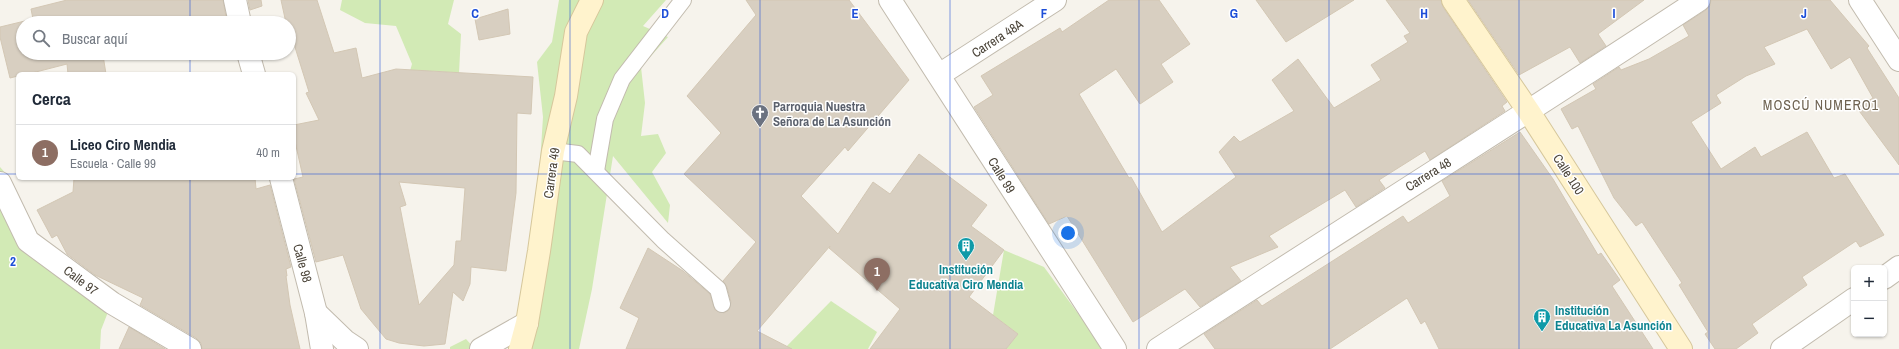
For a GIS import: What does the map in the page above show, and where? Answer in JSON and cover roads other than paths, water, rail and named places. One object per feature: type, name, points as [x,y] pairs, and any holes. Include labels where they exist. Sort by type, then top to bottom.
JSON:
[{"type":"street","points":[[235,0],[238,16]]},
{"type":"street","name":"Carrera 49","points":[[520,349],[527,323],[541,244],[553,151],[566,96],[576,32],[592,0]]},
{"type":"street","name":"Calle 99","points":[[890,0],[1115,349]]},
{"type":"street","name":"Carrera 48A","points":[[939,76],[1055,0]]},
{"type":"street","name":"Calle 100","points":[[1453,0],[1529,112],[1681,349]]},
{"type":"street","name":"Carrera 48","points":[[1158,349],[1397,194],[1529,112],[1700,0]]},
{"type":"street","points":[[1860,0],[1899,60]]},
{"type":"street","points":[[250,60],[253,72]]},
{"type":"street","name":"Calle 98","points":[[282,180],[316,313],[322,349]]},
{"type":"street","name":"Calle 97","points":[[0,183],[28,240],[112,303],[190,349]]},
{"type":"street","points":[[1887,276],[1899,267]]},
{"type":"street","points":[[1782,349],[1851,300]]},
{"type":"street","points":[[316,313],[345,341],[356,349]]},
{"type":"street","points":[[481,349],[527,323]]},
{"type":"lane","points":[[596,171],[605,119],[622,79],[683,0]]},
{"type":"lane","points":[[553,151],[578,154],[596,171],[627,206],[718,289],[722,304]]},
{"type":"place","name":"Parroquia Nuestra Señora de La Asunción","points":[[760,128]]},
{"type":"place","name":"Institución Educativa Ciro Mendia","points":[[966,261]]},
{"type":"place","name":"Liceo Ciro Mendia","points":[[877,291]]},
{"type":"place","name":"Institución Educativa La Asunción","points":[[1542,332]]},
{"type":"district","name":"MOSCÚ NUMERO1","points":[[1821,105]]}]
